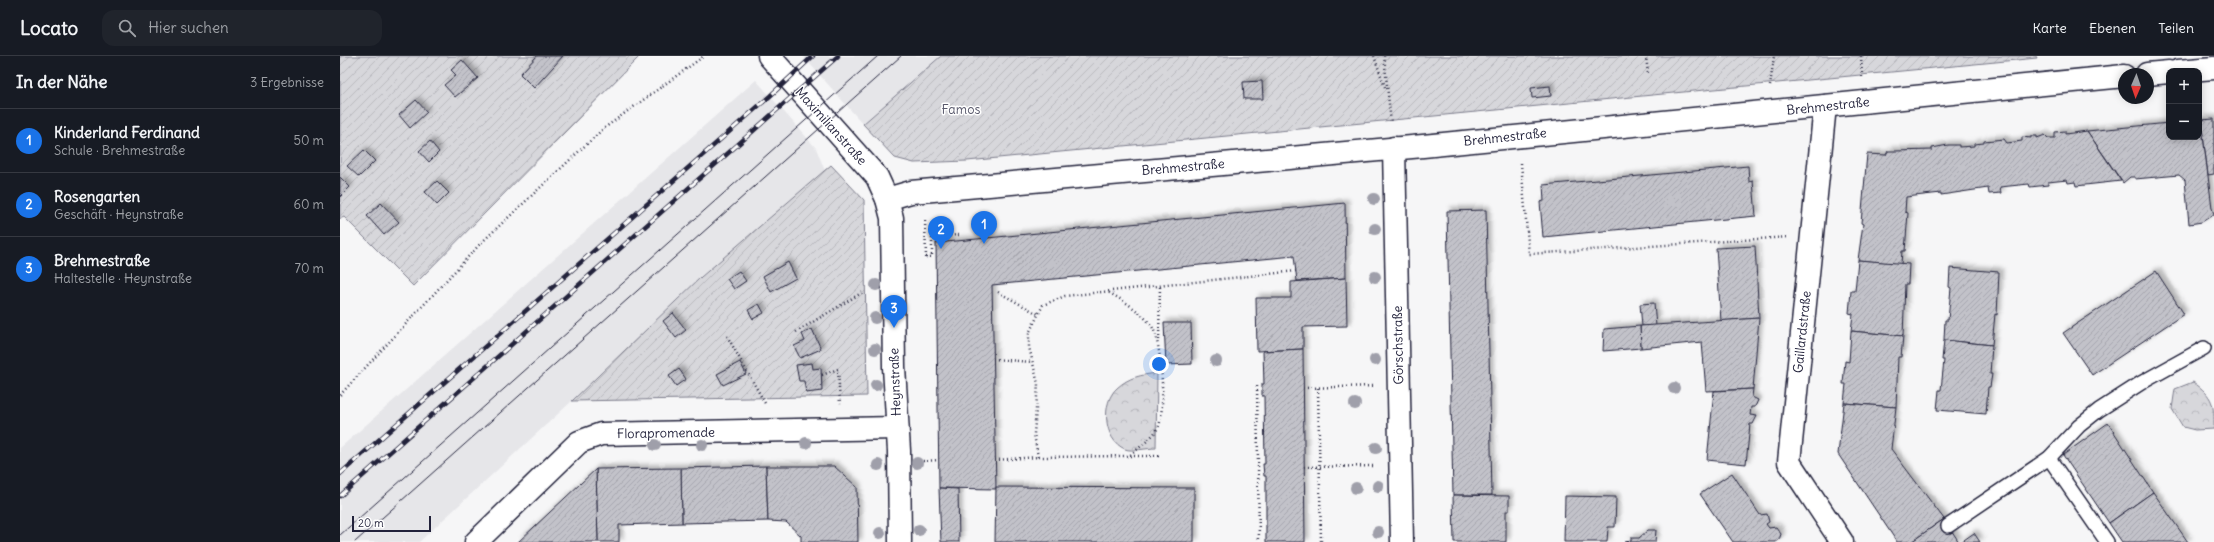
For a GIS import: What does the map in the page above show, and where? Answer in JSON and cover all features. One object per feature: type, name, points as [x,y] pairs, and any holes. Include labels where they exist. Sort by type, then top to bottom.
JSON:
[{"type":"street","name":"Maximilianstraße","points":[[769,56],[877,177],[887,199]]},
{"type":"street","points":[[2202,69],[2214,68]]},
{"type":"street","points":[[2154,73],[2166,72]]},
{"type":"street","name":"Brehmestraße","points":[[887,199],[911,192],[1394,148],[2118,77]]},
{"type":"street","name":"Gaillardstraße","points":[[1825,106],[1789,462],[1842,542]]},
{"type":"street","name":"Görschstraße","points":[[1394,148],[1402,542]]},
{"type":"street","name":"Heynstraße","points":[[887,199],[892,218],[894,367],[900,542]]},
{"type":"street","name":"Florapromenade","points":[[476,542],[579,442],[595,436],[897,428]]},
{"type":"lane","points":[[1948,526],[2048,458],[2079,426],[2099,410],[2141,383],[2204,348]]},
{"type":"lane","points":[[2048,458],[2107,542]]},
{"type":"path","points":[[340,395],[481,243],[603,129],[704,56]]},
{"type":"path","points":[[1374,56],[1386,91]]},
{"type":"path","points":[[1384,56],[1386,91],[1391,123]]},
{"type":"path","points":[[1646,56],[1648,74]]},
{"type":"path","points":[[1770,86],[1774,56]]},
{"type":"path","points":[[1861,56],[1862,77]]},
{"type":"path","points":[[1521,163],[1529,254],[1790,236]]},
{"type":"path","points":[[944,219],[945,236]]},
{"type":"path","points":[[925,221],[926,257],[932,257],[932,237],[959,235]]},
{"type":"path","points":[[1038,457],[1034,434],[1038,384],[1029,347],[1029,333],[1043,305],[1065,296],[1296,271]]},
{"type":"path","points":[[1129,456],[1146,442],[1158,427],[1161,400],[1159,346],[1160,286]]},
{"type":"path","points":[[796,332],[863,292]]},
{"type":"path","points":[[998,292],[1038,314]]},
{"type":"path","points":[[1108,292],[1134,307],[1152,326],[1159,346]]},
{"type":"path","points":[[727,336],[766,405]]},
{"type":"path","points":[[993,358],[1032,362]]},
{"type":"path","points":[[822,376],[838,369],[840,404]]},
{"type":"path","points":[[1257,386],[1259,542]]},
{"type":"path","points":[[1303,388],[1374,386]]},
{"type":"path","points":[[1318,388],[1321,542]]},
{"type":"path","points":[[995,460],[1038,457],[1162,456]]},
{"type":"path","points":[[923,461],[938,460]]},
{"type":"path","points":[[1304,467],[1375,466]]},
{"type":"shaded area","points":[[803,56],[941,56],[863,124]]},
{"type":"shaded area","points":[[756,80],[816,148],[825,171],[701,277],[572,401],[419,542],[340,542],[340,448]]},
{"type":"green space","points":[[340,56],[640,56],[413,286],[344,217],[340,219]]},
{"type":"green space","name":"Famos","points":[[941,56],[2036,56],[2037,58],[967,161],[914,163],[895,158],[863,124]]},
{"type":"green space","points":[[831,165],[864,200],[867,396],[572,401],[701,277]]},
{"type":"green space","points":[[1157,373],[1156,448],[1136,450],[1125,449],[1112,438],[1107,420],[1108,402],[1117,388],[1126,381],[1140,376]]},
{"type":"green space","points":[[2193,382],[2209,397],[2214,413],[2214,429],[2195,430],[2183,427],[2172,409],[2175,389]]},
{"type":"building","points":[[537,56],[563,56],[534,88],[520,74]]},
{"type":"building","points":[[462,60],[478,78],[455,97],[444,85],[456,75],[451,70]]},
{"type":"building","points":[[1262,81],[1263,99],[1244,99],[1243,82]]},
{"type":"building","points":[[1550,86],[1551,96],[1532,98],[1531,88]]},
{"type":"building","points":[[416,100],[427,112],[410,128],[399,115]]},
{"type":"building","points":[[2214,119],[2214,174],[2208,175],[2202,128],[2202,120]]},
{"type":"building","points":[[2166,123],[2166,140],[2202,140],[2202,128],[2214,214],[2202,222],[2189,224],[2185,180],[2179,175],[2135,179],[2135,177],[2130,177],[2123,183],[2087,131]]},
{"type":"building","points":[[2065,131],[2065,134],[2087,131],[2121,181],[2076,186],[2075,182],[2068,183],[2067,180],[2048,182],[2048,185],[2030,187],[2029,184],[2000,187],[2001,193],[1989,194],[1988,188],[1941,195],[1941,193],[1906,197],[1905,212],[1908,213],[1905,251],[1902,251],[1901,264],[1858,260],[1863,224],[1861,223],[1867,154],[1886,155],[1888,151],[1932,150],[1932,148],[1948,145],[1959,145],[1959,147],[1974,146],[1974,144],[1984,143],[1984,141],[2004,139],[2007,143],[2022,141],[2022,137],[2031,138],[2031,136],[2037,136],[2037,138],[2045,135],[2048,138],[2055,138],[2055,132]]},
{"type":"building","points":[[430,141],[439,152],[429,162],[419,151]]},
{"type":"building","points":[[364,150],[375,161],[359,177],[347,166]]},
{"type":"building","points":[[1748,166],[1749,182],[1753,181],[1756,216],[1543,237],[1540,202],[1544,201],[1543,185]]},
{"type":"building","points":[[340,177],[350,187],[340,197]]},
{"type":"building","points":[[437,181],[449,193],[437,205],[425,192]]},
{"type":"building","points":[[381,203],[399,222],[384,235],[367,216]]},
{"type":"building","points":[[1345,203],[1346,278],[1297,281],[1294,256],[992,285],[996,489],[939,488],[936,243]]},
{"type":"building","points":[[1486,210],[1492,495],[1453,495],[1447,211]]},
{"type":"building","points":[[1755,246],[1759,318],[1721,321],[1716,248]]},
{"type":"building","points":[[1858,260],[1909,264],[1908,284],[1905,284],[1903,336],[1851,331],[1853,314],[1849,313],[1851,291],[1855,291]]},
{"type":"building","points":[[788,262],[796,278],[771,292],[763,276]]},
{"type":"building","points":[[1950,268],[1999,272],[1997,315],[1995,314],[1992,345],[1944,340],[1945,320],[1948,320],[1951,288],[1949,287]]},
{"type":"building","points":[[739,271],[746,281],[734,289],[727,279]]},
{"type":"building","points":[[2156,271],[2184,314],[2092,375],[2063,333]]},
{"type":"building","points":[[1346,278],[1347,326],[1303,327],[1303,349],[1257,351],[1256,298],[1291,298],[1291,282]]},
{"type":"building","points":[[1654,303],[1656,326],[1642,326],[1640,304]]},
{"type":"building","points":[[759,304],[764,313],[753,319],[748,310]]},
{"type":"building","points":[[673,313],[686,330],[676,338],[663,321]]},
{"type":"building","points":[[1759,318],[1753,389],[1706,391],[1702,342],[1641,348],[1640,326]]},
{"type":"building","points":[[1164,323],[1191,323],[1192,364],[1166,365]]},
{"type":"building","points":[[1640,326],[1641,348],[1603,351],[1604,329]]},
{"type":"building","points":[[812,329],[821,349],[800,358],[794,346],[805,341],[802,334]]},
{"type":"building","points":[[1851,331],[1903,336],[1901,357],[1898,357],[1896,407],[1844,403],[1846,384],[1843,384],[1845,361],[1849,362]]},
{"type":"building","points":[[1944,340],[1992,345],[1990,374],[1992,374],[1990,387],[1988,387],[1986,414],[1937,410],[1944,360],[1942,360]]},
{"type":"building","points":[[1303,349],[1305,542],[1266,542],[1266,476],[1264,476],[1263,464],[1265,464],[1264,396],[1262,396],[1262,384],[1264,384],[1263,351]]},
{"type":"building","points":[[740,362],[746,374],[723,385],[717,374]]},
{"type":"building","points":[[812,363],[813,369],[821,368],[822,391],[806,393],[804,381],[799,381],[796,365]]},
{"type":"building","points":[[679,369],[686,379],[676,386],[669,376]]},
{"type":"building","points":[[1753,389],[1752,397],[1758,400],[1755,407],[1751,407],[1750,415],[1757,416],[1753,424],[1750,424],[1746,464],[1707,460],[1714,391]]},
{"type":"building","points":[[1844,403],[1896,407],[1891,449],[1944,519],[1911,542],[1897,542],[1838,454]]},
{"type":"building","points":[[2108,423],[2153,492],[2109,523],[2063,455]]},
{"type":"building","points":[[766,466],[768,521],[682,523],[681,468]]},
{"type":"building","points":[[766,466],[834,466],[857,487],[858,542],[801,542],[801,536],[786,522],[768,521]]},
{"type":"building","points":[[681,468],[682,523],[619,525],[619,542],[598,542],[596,469]]},
{"type":"building","points":[[596,469],[598,542],[518,542]]},
{"type":"building","points":[[1732,473],[1760,515],[1767,514],[1769,522],[1766,524],[1769,528],[1776,527],[1781,534],[1779,540],[1776,542],[1733,542],[1700,494]]},
{"type":"building","points":[[996,487],[1194,488],[1194,542],[995,542]]},
{"type":"building","points":[[939,488],[958,489],[959,542],[941,542]]},
{"type":"building","points":[[2153,492],[2188,542],[2122,542],[2109,523]]},
{"type":"building","points":[[1453,495],[1509,496],[1509,511],[1506,511],[1506,542],[1454,542]]},
{"type":"building","points":[[1565,496],[1616,497],[1615,527],[1608,527],[1607,542],[1564,542]]},
{"type":"building","points":[[1944,519],[1959,542],[1911,542]]},
{"type":"building","points":[[1648,530],[1656,530],[1655,542],[1625,542],[1631,541],[1631,538],[1639,538]]},
{"type":"building","points":[[1974,533],[1980,542],[1961,542]]},
{"type":"tram line","points":[[340,535],[878,56]]},
{"type":"tram line","points":[[355,542],[901,56]]},
{"type":"railway","points":[[340,474],[770,96],[813,56]]},
{"type":"railway","points":[[340,496],[838,56]]},
{"type":"place","name":"Kinderland Ferdinand","points":[[984,244]]},
{"type":"place","name":"Rosengarten","points":[[941,249]]},
{"type":"place","name":"Brehmestraße","points":[[894,328]]}]
